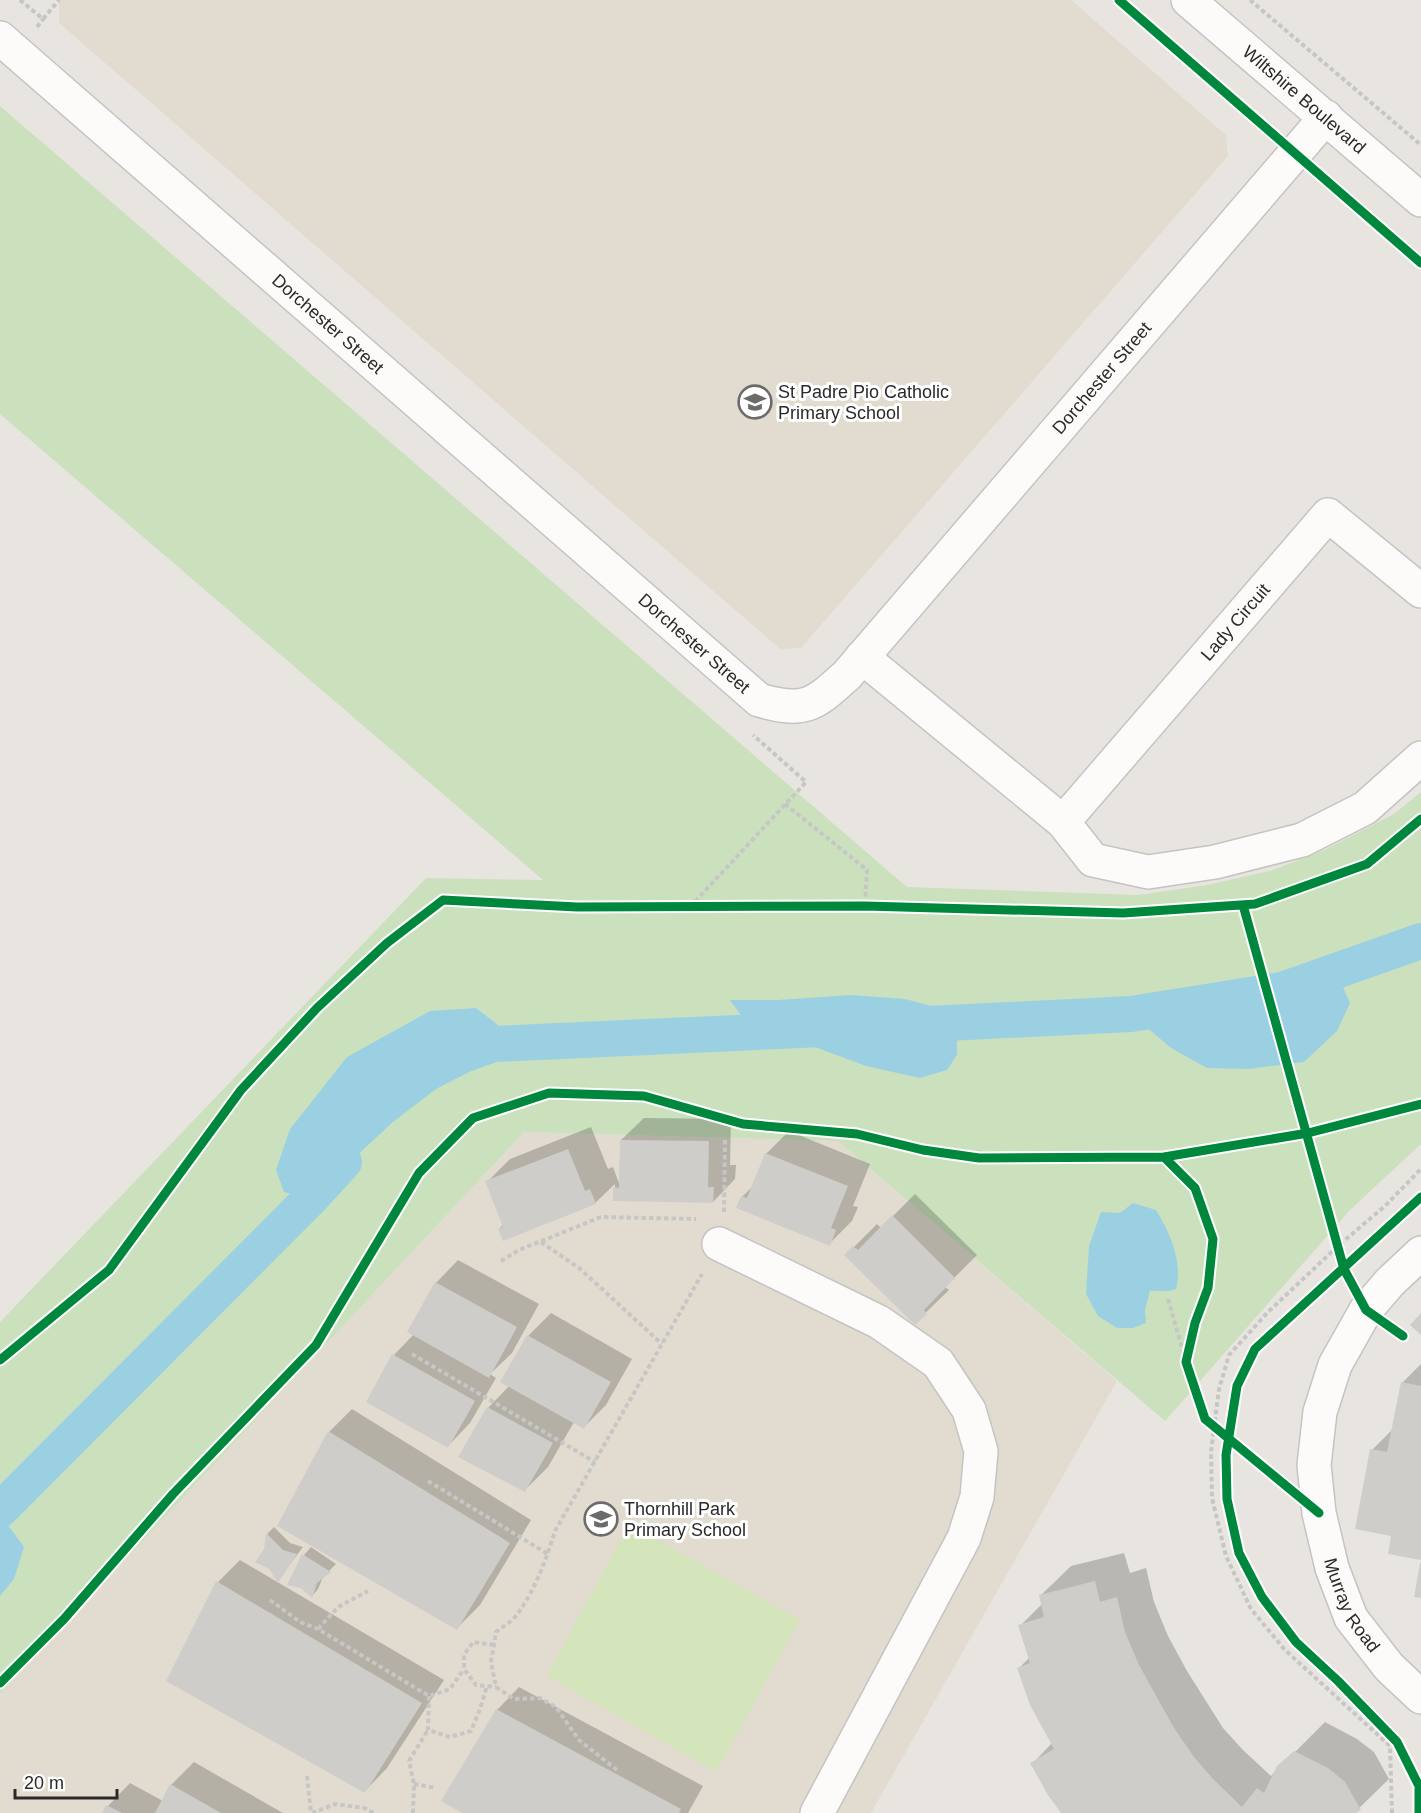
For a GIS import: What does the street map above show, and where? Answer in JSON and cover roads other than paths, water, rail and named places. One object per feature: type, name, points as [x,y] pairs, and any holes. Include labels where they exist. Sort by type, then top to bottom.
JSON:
[{"type":"street","name":"Wiltshire Boulevard","points":[[1188,0],[1421,200]]},
{"type":"street","name":"Dorchester Street","points":[[0,39],[759,700],[782,706],[803,707],[823,697],[847,675],[1326,117]]},
{"type":"street","name":"Lady Circuit","points":[[1063,822],[1328,515],[1421,591]]},
{"type":"street","points":[[862,657],[1063,822],[1093,860],[1148,872],[1215,862],[1302,840],[1365,808],[1421,758]]},
{"type":"street","points":[[721,1232],[879,1322],[938,1363],[969,1410],[981,1451],[976,1497],[964,1538],[817,1813]]},
{"type":"street","name":"Murray Road","points":[[1416,1690],[1389,1666],[1352,1617],[1332,1568],[1319,1513],[1314,1465],[1320,1412],[1335,1365],[1366,1310],[1390,1282],[1421,1253]]},
{"type":"water","points":[[1336,971],[1350,1003],[1337,1031],[1304,1062],[1248,1069],[1207,1068],[1171,1048],[1131,1014],[1282,990]]},
{"type":"water","points":[[851,995],[905,999],[951,1011],[957,1022],[957,1055],[947,1070],[920,1078],[866,1066],[772,1031],[740,1014],[730,1000],[778,1000]]},
{"type":"water","points":[[476,1008],[498,1025],[494,1044],[485,1064],[436,1089],[393,1122],[310,1199],[284,1192],[276,1170],[290,1129],[347,1057],[430,1011]]},
{"type":"water","points":[[1133,1203],[1156,1210],[1174,1248],[1178,1279],[1176,1289],[1150,1291],[1145,1310],[1146,1323],[1133,1328],[1117,1328],[1098,1316],[1086,1294],[1089,1246],[1101,1212],[1120,1213]]},
{"type":"water","points":[[0,1524],[8,1525],[24,1547],[14,1579],[0,1596]]},
{"type":"waterway","points":[[907,1025],[1131,1014],[1282,990],[1421,941]]},
{"type":"waterway","points":[[448,1060],[494,1044],[822,1029]]},
{"type":"waterway","points":[[0,1510],[310,1199],[344,1162]]},
{"type":"place","name":"St Padre Pio Catholic Primary School","points":[[755,402]]},
{"type":"place","name":"Thornhill Park Primary School","points":[[601,1519]]}]
